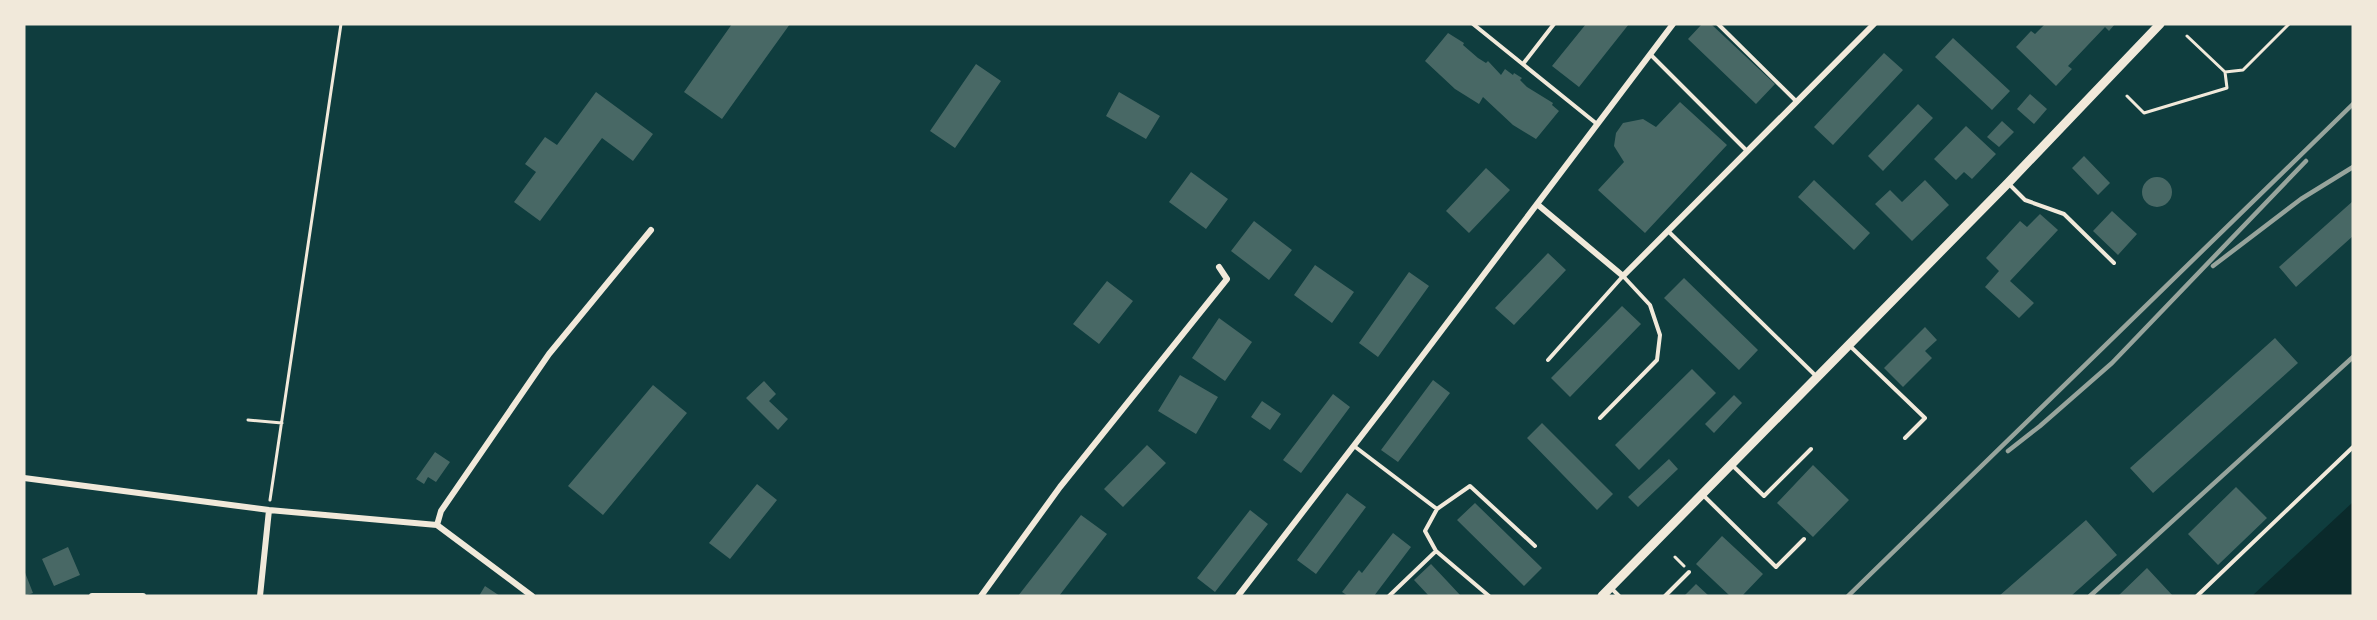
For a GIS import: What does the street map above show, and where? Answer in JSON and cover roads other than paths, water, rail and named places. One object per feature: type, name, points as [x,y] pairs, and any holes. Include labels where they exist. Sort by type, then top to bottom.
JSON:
[{"type":"main road","points":[[1602,596],[2008,183],[2160,24]]},
{"type":"street","points":[[1238,596],[1673,24]]},
{"type":"street","points":[[1537,204],[1623,276],[1871,25]]},
{"type":"street","points":[[437,525],[441,511],[549,354],[651,230]]},
{"type":"street","points":[[981,596],[1060,487],[1227,279],[1219,267]]},
{"type":"street","points":[[24,477],[269,510],[437,525],[532,596]]},
{"type":"street","points":[[260,596],[269,510]]},
{"type":"street","points":[[92,596],[143,596]]},
{"type":"lane","points":[[1473,24],[1597,124]]},
{"type":"lane","points":[[1522,64],[1554,24]]},
{"type":"lane","points":[[1718,24],[1797,102]]},
{"type":"lane","points":[[1649,54],[1747,151]]},
{"type":"lane","points":[[2008,183],[2025,200],[2064,214],[2114,264]]},
{"type":"lane","points":[[1668,231],[1817,377]]},
{"type":"lane","points":[[1548,360],[1623,276],[1650,305],[1660,335],[1657,360],[1600,418]]},
{"type":"lane","points":[[1849,345],[1925,418],[1905,438]]},
{"type":"lane","points":[[1354,446],[1437,509]]},
{"type":"lane","points":[[2197,596],[2353,447]]},
{"type":"lane","points":[[1732,464],[1764,496],[1811,449]]},
{"type":"lane","points":[[1489,596],[1436,551],[1425,531],[1437,509],[1470,486],[1535,546]]},
{"type":"lane","points":[[1702,494],[1776,567],[1804,539]]},
{"type":"lane","points":[[1389,596],[1436,551]]},
{"type":"lane","points":[[1665,596],[1689,572]]},
{"type":"lane","points":[[1610,587],[1619,596]]},
{"type":"water","points":[[2353,502],[2353,596],[2252,596]]},
{"type":"railway","points":[[1848,596],[2353,104]]},
{"type":"railway","points":[[2008,451],[2112,363],[2306,161]]},
{"type":"railway","points":[[2213,266],[2301,199],[2353,167]]},
{"type":"railway","points":[[2090,596],[2353,357]]}]
